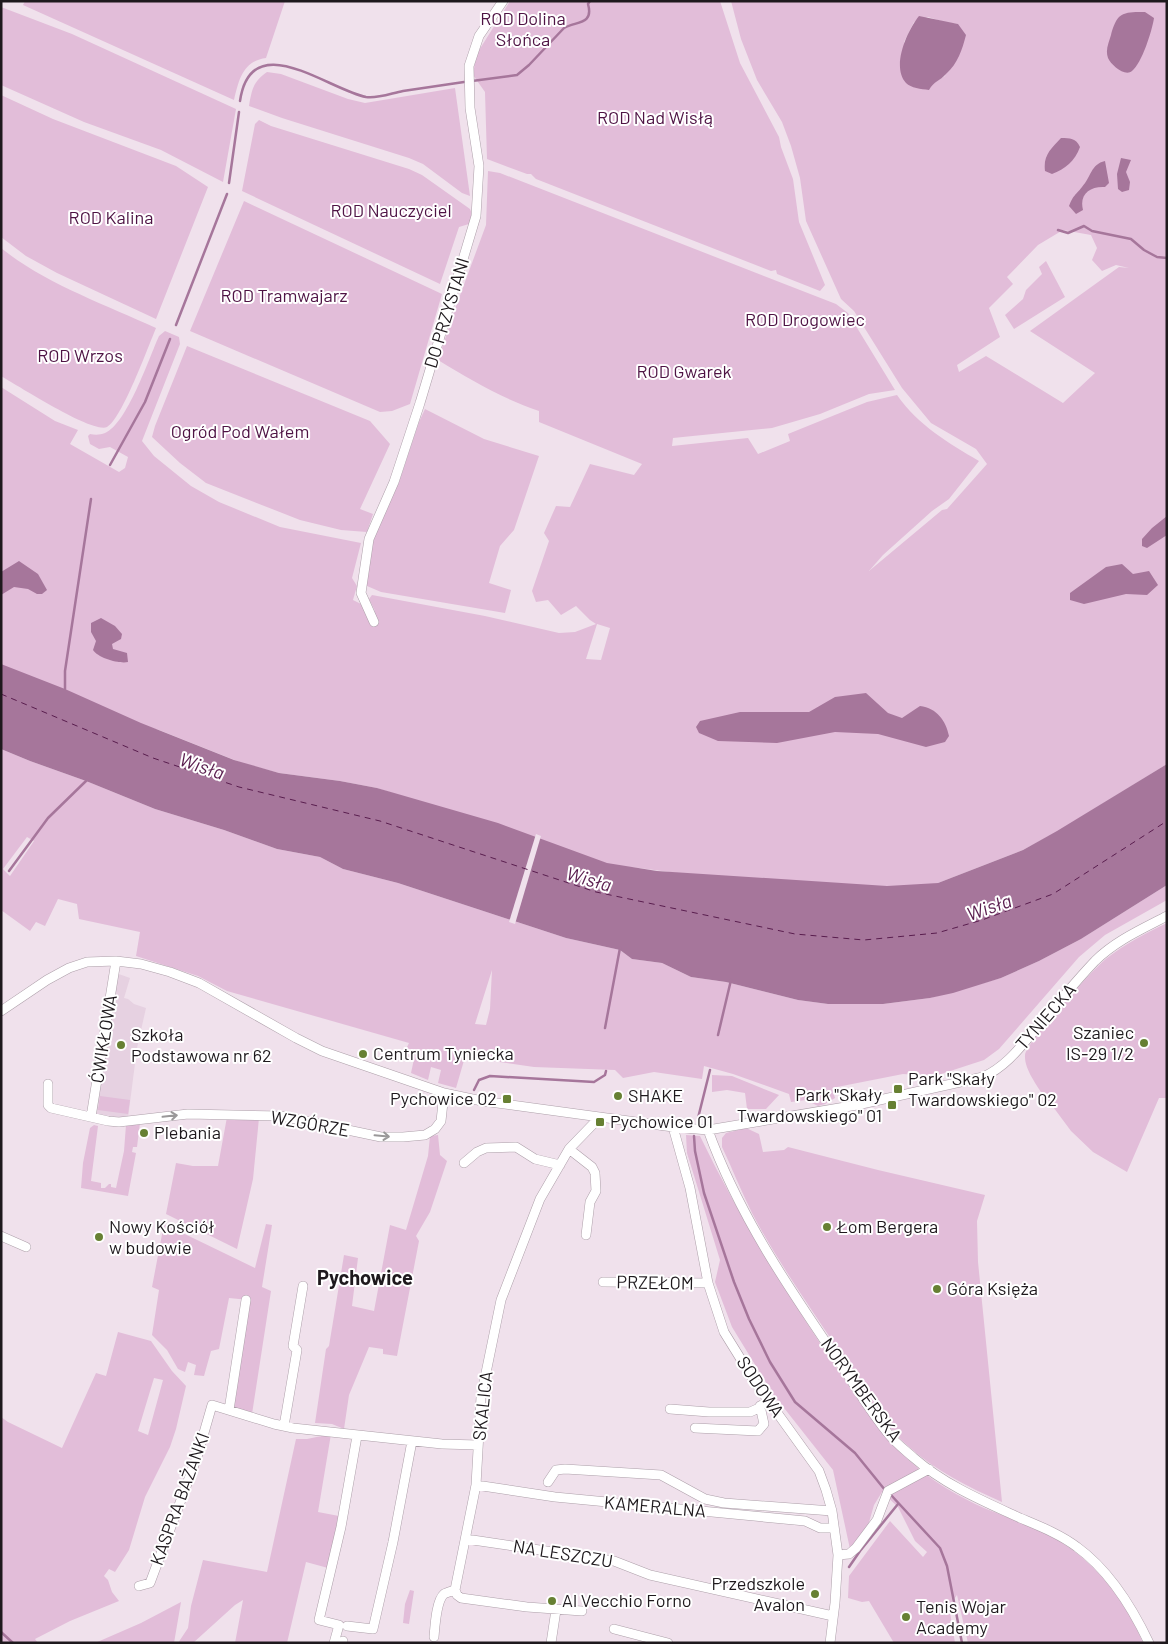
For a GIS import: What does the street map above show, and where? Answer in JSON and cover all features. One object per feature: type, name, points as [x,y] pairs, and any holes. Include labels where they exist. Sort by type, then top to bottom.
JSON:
[{"type":"street","name":"DO PRZYSTANI","points":[[374,622],[361,593],[369,539],[385,506],[399,468],[476,216],[479,166],[470,108],[469,66],[479,36],[503,1]]},
{"type":"street","name":"TYNIECKA","points":[[1,1011],[47,980],[65,970],[88,962],[116,961],[141,964],[199,983],[322,1051],[444,1093],[482,1101],[708,1130],[857,1105],[988,1075],[1009,1060],[1076,982],[1106,951],[1134,933],[1167,916]]},
{"type":"street","name":"ĆWIKŁOWA","points":[[91,1117],[116,961]]},
{"type":"street","name":"WZGÓRZE","points":[[48,1084],[48,1105],[51,1108],[104,1120],[119,1122],[139,1121],[188,1114],[281,1116],[381,1137],[425,1135],[435,1129],[442,1121],[444,1093]]},
{"type":"street","name":"SKALICA","points":[[455,1590],[476,1485],[481,1397],[501,1300],[540,1199],[570,1149],[600,1116]]},
{"type":"street","name":"SODOWA","points":[[673,1126],[690,1188],[708,1284],[724,1332],[768,1400],[820,1471],[832,1511],[838,1555],[830,1643]]},
{"type":"street","name":"NORYMBERSKA","points":[[708,1130],[734,1192],[779,1271],[888,1433],[929,1469],[975,1497],[1057,1535],[1085,1553],[1102,1569],[1122,1595],[1139,1622],[1149,1643]]},
{"type":"street","points":[[464,1163],[477,1152],[486,1148],[516,1147],[535,1159],[560,1165]]},
{"type":"street","points":[[570,1149],[592,1167],[595,1173],[596,1191],[590,1202],[586,1235]]},
{"type":"street","points":[[1,1236],[26,1247]]},
{"type":"street","name":"PRZEŁOM","points":[[603,1282],[708,1284]]},
{"type":"street","points":[[284,1426],[296,1350],[293,1346],[303,1286]]},
{"type":"street","points":[[246,1300],[229,1410],[284,1426],[357,1436],[478,1445]]},
{"type":"street","points":[[670,1409],[709,1412],[750,1412],[768,1400]]},
{"type":"street","name":"KASPRA BAŻANKI","points":[[139,1586],[150,1583],[197,1457],[212,1405],[229,1410]]},
{"type":"street","points":[[694,1428],[758,1431],[764,1424],[760,1406]]},
{"type":"street","points":[[357,1436],[340,1527],[319,1620],[373,1629],[393,1542],[412,1441]]},
{"type":"street","points":[[548,1482],[556,1470],[564,1469],[660,1474],[705,1499],[832,1511]]},
{"type":"street","points":[[838,1555],[849,1554],[862,1541],[877,1520],[888,1491],[929,1469]]},
{"type":"street","name":"KAMERALNA","points":[[476,1485],[555,1498],[805,1521],[824,1529],[834,1528]]},
{"type":"street","name":"NA LESZCZU","points":[[466,1539],[614,1561],[650,1575],[833,1616]]},
{"type":"street","points":[[434,1637],[436,1617],[442,1596],[455,1590],[461,1598],[556,1610],[582,1611]]},
{"type":"street","points":[[551,1643],[556,1610]]},
{"type":"street","points":[[340,1642],[343,1625]]},
{"type":"street","points":[[614,1628],[668,1643]]},
{"type":"shaded area","name":"Szkoła Podstawowa nr 62","points":[[116,973],[130,978],[124,998],[146,1008],[137,1048],[128,1118],[95,1114]]},
{"type":"green space","points":[[25,1],[285,1],[266,58],[252,63],[243,72],[234,100],[23,5]]},
{"type":"green space","name":"ROD Nad Wisłą","points":[[510,1],[720,1],[740,63],[779,137],[793,179],[799,222],[825,285],[820,291],[777,274],[776,270],[771,271],[536,179],[531,174],[487,159],[485,92],[473,75],[476,55]]},
{"type":"green space","points":[[731,1],[1167,1],[1167,764],[1060,830],[1023,850],[938,883],[873,899],[614,866],[377,788],[279,773],[242,763],[147,727],[1,666],[1,387],[55,421],[78,430],[70,444],[119,472],[125,468],[128,457],[110,447],[99,449],[90,444],[88,436],[90,434],[98,435],[105,433],[121,417],[129,404],[159,336],[165,331],[179,337],[180,344],[142,441],[154,456],[191,486],[219,502],[280,527],[361,543],[352,578],[357,586],[353,600],[375,611],[369,599],[372,595],[485,616],[559,633],[575,632],[596,624],[576,606],[561,615],[548,600],[536,602],[532,591],[549,541],[544,533],[556,506],[570,507],[590,464],[634,475],[642,464],[539,422],[539,411],[500,395],[438,360],[486,225],[488,171],[500,173],[836,304],[848,313],[895,390],[869,394],[820,414],[772,428],[673,438],[672,446],[748,438],[758,454],[790,441],[788,434],[867,402],[897,395],[905,406],[924,424],[945,440],[979,461],[949,499],[932,511],[883,555],[869,571],[942,510],[947,509],[987,464],[976,449],[931,423],[902,388],[854,311],[841,299],[806,221],[800,178],[782,122],[757,80],[741,39]],"holes":[[[928,17],[958,24],[945,76],[933,83],[904,42],[914,22]],[[1063,230],[1091,235],[1097,248],[1092,260],[1102,271],[1116,265],[1129,268],[1119,267],[1030,331],[1095,373],[1063,403],[986,356],[959,372],[957,365],[1000,337],[989,308],[1013,284],[1007,277],[1038,245]],[[597,624],[610,628],[601,660],[586,659]]]},
{"type":"green space","points":[[1,7],[72,34],[236,109],[223,182],[161,150],[84,122],[1,85]]},
{"type":"green space","points":[[267,72],[281,74],[348,99],[365,103],[455,88],[470,196],[462,193],[423,164],[409,158],[249,106],[254,86]]},
{"type":"green space","name":"ROD Kalina","points":[[1,95],[53,119],[176,166],[208,187],[156,319],[57,273],[26,256],[1,237]]},
{"type":"green space","name":"ROD Nauczyciel","points":[[259,120],[271,126],[409,169],[422,175],[470,209],[472,214],[469,224],[459,227],[440,284],[242,191],[255,124]]},
{"type":"green space","name":"ROD Tramwajarz","points":[[244,201],[442,294],[410,404],[392,411],[380,412],[190,331]]},
{"type":"green space","name":"ROD Wrzos","points":[[1,248],[18,261],[56,283],[156,328],[127,397],[120,411],[107,427],[99,427],[72,416],[1,376]]},
{"type":"green space","points":[[1046,261],[1065,297],[1014,329],[1005,315],[1023,299],[1026,290],[1042,274],[1039,267]]},
{"type":"green space","name":"Ogród Pod Wałem","points":[[187,346],[370,421],[390,444],[360,509],[373,514],[367,532],[341,530],[300,520],[206,483],[180,463],[152,437]]},
{"type":"green space","points":[[425,409],[484,439],[539,456],[514,530],[500,546],[489,583],[511,590],[505,613],[381,592],[367,586],[366,580],[372,543],[399,482]]},
{"type":"green space","points":[[1,749],[155,809],[224,830],[277,849],[320,857],[343,869],[398,883],[566,938],[620,950],[632,959],[662,963],[691,977],[726,982],[798,1000],[828,1004],[883,1004],[930,998],[1001,978],[1081,939],[1167,885],[1167,900],[1105,935],[1079,957],[999,1049],[984,1060],[935,1076],[903,1074],[832,1088],[835,1098],[818,1106],[806,1100],[791,1102],[789,1094],[704,1066],[702,1079],[654,1072],[623,1078],[615,1070],[534,1067],[465,1057],[456,1088],[438,1083],[441,1070],[431,1067],[428,1080],[411,1073],[414,1059],[403,1055],[409,1043],[227,991],[198,976],[136,956],[140,932],[79,919],[77,904],[58,899],[45,926],[36,922],[30,931],[1,910]],"holes":[[[27,837],[34,841],[10,876],[3,869]],[[492,970],[490,1009],[486,1025],[475,1024]]]},
{"type":"green space","points":[[1167,923],[1167,1098],[1159,1098],[1127,1172],[1093,1152],[1071,1131],[1044,1097],[1029,1071],[1025,1055],[1048,1021],[1107,958],[1128,943]]},
{"type":"green space","points":[[712,1075],[732,1076],[779,1095],[766,1109],[747,1109],[745,1093],[727,1090],[712,1092]]},
{"type":"green space","points":[[100,1096],[130,1100],[128,1114],[98,1110]]},
{"type":"green space","points":[[227,1117],[259,1118],[253,1179],[237,1249],[166,1214],[176,1163],[193,1166],[218,1166]]},
{"type":"green space","points":[[140,1123],[137,1147],[133,1147],[132,1152],[136,1153],[128,1196],[81,1188],[83,1163],[90,1128],[94,1125],[98,1126],[91,1181],[101,1183],[101,1188],[111,1184],[111,1187],[116,1188],[124,1151],[126,1125]]},
{"type":"green space","points":[[746,1128],[759,1134],[763,1152],[784,1150],[788,1147],[985,1195],[977,1221],[978,1262],[1002,1502],[953,1478],[919,1455],[897,1435],[868,1398],[781,1263],[761,1230],[744,1196],[722,1147],[722,1138],[726,1133]]},
{"type":"green space","points":[[438,1135],[440,1155],[447,1161],[430,1212],[416,1236],[419,1241],[397,1356],[383,1354],[383,1349],[369,1347],[349,1395],[344,1429],[332,1424],[315,1423],[326,1349],[329,1346],[344,1255],[358,1258],[352,1306],[374,1311],[390,1225],[406,1230],[428,1156],[430,1136]]},
{"type":"green space","points":[[686,1135],[700,1136],[731,1196],[781,1283],[853,1392],[889,1440],[919,1469],[946,1488],[984,1508],[1050,1536],[1082,1557],[1113,1590],[1130,1616],[1143,1643],[968,1643],[957,1595],[949,1606],[955,1643],[894,1643],[869,1601],[862,1602],[848,1598],[849,1576],[890,1521],[923,1557],[927,1552],[915,1541],[898,1507],[882,1492],[874,1505],[868,1526],[850,1549],[833,1470],[773,1394],[732,1327],[715,1282],[720,1260],[687,1153]]},
{"type":"green space","points":[[164,1224],[255,1268],[266,1224],[272,1225],[262,1287],[271,1291],[252,1414],[232,1407],[249,1300],[229,1298],[219,1349],[211,1351],[204,1376],[194,1375],[196,1365],[188,1362],[185,1372],[178,1369],[167,1350],[152,1335],[159,1290],[152,1287]]},
{"type":"green space","points":[[118,1332],[151,1341],[172,1371],[186,1386],[170,1447],[145,1497],[129,1550],[115,1572],[109,1569],[104,1576],[119,1601],[70,1621],[35,1639],[38,1643],[1,1643],[1,1417],[62,1448],[96,1373],[106,1376]],"holes":[[[154,1378],[163,1380],[148,1435],[138,1431]]]},
{"type":"green space","points":[[331,1434],[318,1512],[339,1516],[328,1568],[306,1562],[287,1643],[235,1643],[243,1600],[193,1643],[178,1643],[188,1628],[191,1606],[203,1560],[267,1572],[296,1439],[307,1439]]},
{"type":"green space","points":[[410,1590],[414,1591],[409,1624],[403,1623],[405,1604]]},
{"type":"green space","points":[[181,1602],[174,1643],[95,1643],[141,1623]]},
{"type":"water","points":[[1145,12],[1154,18],[1146,46],[1136,67],[1129,72],[1122,71],[1112,64],[1107,55],[1114,26],[1119,17],[1125,14]]},
{"type":"water","points":[[919,16],[958,24],[966,35],[957,61],[929,90],[908,85],[902,76],[900,68],[902,49]]},
{"type":"water","points":[[1061,138],[1072,139],[1080,147],[1069,164],[1052,174],[1045,171],[1045,161],[1048,153]]},
{"type":"water","points":[[1121,158],[1131,160],[1126,172],[1130,182],[1129,190],[1122,192],[1118,189],[1117,174]]},
{"type":"water","points":[[1105,161],[1109,183],[1105,187],[1095,188],[1087,192],[1084,195],[1082,204],[1083,210],[1076,214],[1069,206],[1072,199],[1094,168]]},
{"type":"water","points":[[1167,516],[1167,535],[1147,548],[1142,546],[1142,539]]},
{"type":"water","points":[[19,561],[38,574],[47,590],[42,594],[37,594],[28,589],[14,587],[1,595],[1,572]]},
{"type":"water","points":[[1122,564],[1133,574],[1149,571],[1158,585],[1147,595],[1126,594],[1084,604],[1070,600],[1070,593],[1106,567]]},
{"type":"water","points":[[101,618],[115,626],[122,634],[121,639],[112,644],[113,649],[127,653],[128,662],[109,660],[99,656],[93,650],[96,641],[91,632],[91,623]]},
{"type":"water","name":"Wisła","points":[[1,664],[234,760],[279,773],[377,788],[498,823],[607,863],[657,871],[887,886],[938,883],[1023,850],[1167,764],[1167,885],[1081,939],[1039,961],[1001,978],[953,993],[883,1004],[828,1004],[798,1000],[726,982],[691,977],[662,963],[632,959],[620,950],[566,938],[398,883],[343,869],[320,857],[277,849],[224,830],[155,809],[1,749]]},
{"type":"water","points":[[866,693],[888,713],[902,718],[920,706],[931,709],[943,720],[949,736],[945,742],[926,747],[878,734],[835,732],[777,743],[718,741],[699,733],[696,727],[700,721],[740,712],[809,712],[835,697]]},
{"type":"pier","points":[[536,834],[541,836],[515,924],[509,922]]},
{"type":"waterway","points":[[472,81],[517,75],[564,28],[586,19],[590,1]]},
{"type":"waterway","points":[[240,101],[247,79],[259,68],[274,65],[293,68],[366,97],[380,97],[403,91],[464,82]]},
{"type":"waterway","points":[[229,183],[239,112]]},
{"type":"waterway","points":[[176,325],[227,194]]},
{"type":"waterway","points":[[1058,230],[1068,233],[1084,226],[1092,231],[1131,239],[1144,250],[1157,257],[1167,258]]},
{"type":"waterway","points":[[110,465],[145,402],[170,339]]},
{"type":"waterway","points":[[65,689],[65,671],[91,499]]},
{"type":"waterway","points":[[9,871],[48,818],[87,780]]},
{"type":"waterway","points":[[605,1028],[620,948]]},
{"type":"waterway","points":[[718,1035],[731,980]]},
{"type":"waterway","points":[[698,1118],[710,1070]]},
{"type":"waterway","points":[[474,1090],[479,1080],[490,1076],[594,1082],[605,1075],[606,1071]]},
{"type":"waterway","points":[[694,1136],[695,1151],[704,1193],[734,1282],[749,1319],[770,1362],[795,1402],[855,1453],[885,1490]]},
{"type":"waterway","points":[[891,1495],[940,1548],[947,1566],[962,1643]]},
{"type":"waterway","points":[[849,1567],[898,1504]]},
{"type":"waterway","points":[[1,1632],[13,1643]]},
{"type":"ferry route","points":[[1,694],[153,758],[239,787],[380,821],[596,892],[795,934],[864,940],[937,933],[982,920],[1053,894],[1167,821]]},
{"type":"place","name":"Szaniec IS-29 1/2","points":[[1144,1043]]},
{"type":"place","name":"Szkoła Podstawowa nr 62","points":[[121,1045]]},
{"type":"place","name":"Centrum Tyniecka","points":[[363,1054]]},
{"type":"place","name":"Park \"Skały Twardowskiego\" 02","points":[[898,1089]]},
{"type":"place","name":"SHAKE","points":[[618,1096]]},
{"type":"place","name":"Pychowice 02","points":[[507,1099]]},
{"type":"place","name":"Park \"Skały Twardowskiego\" 01","points":[[892,1105]]},
{"type":"place","name":"Pychowice 01","points":[[600,1122]]},
{"type":"place","name":"Plebania","points":[[144,1133]]},
{"type":"place","name":"Łom Bergera","points":[[827,1227]]},
{"type":"place","name":"Nowy Kościół w budowie","points":[[99,1237]]},
{"type":"place","name":"Góra Księża","points":[[937,1289]]},
{"type":"place","name":"Przedszkole Avalon","points":[[815,1594]]},
{"type":"place","name":"Al Vecchio Forno","points":[[552,1601]]},
{"type":"place","name":"Tenis Wojar Academy","points":[[906,1617]]},
{"type":"district","name":"Pychowice","points":[[365,1278]]},
{"type":"park label","name":"ROD Dolina Słońca","points":[[523,29]]},
{"type":"park label","name":"ROD Drogowiec","points":[[805,320]]},
{"type":"park label","name":"ROD Gwarek","points":[[684,372]]}]
